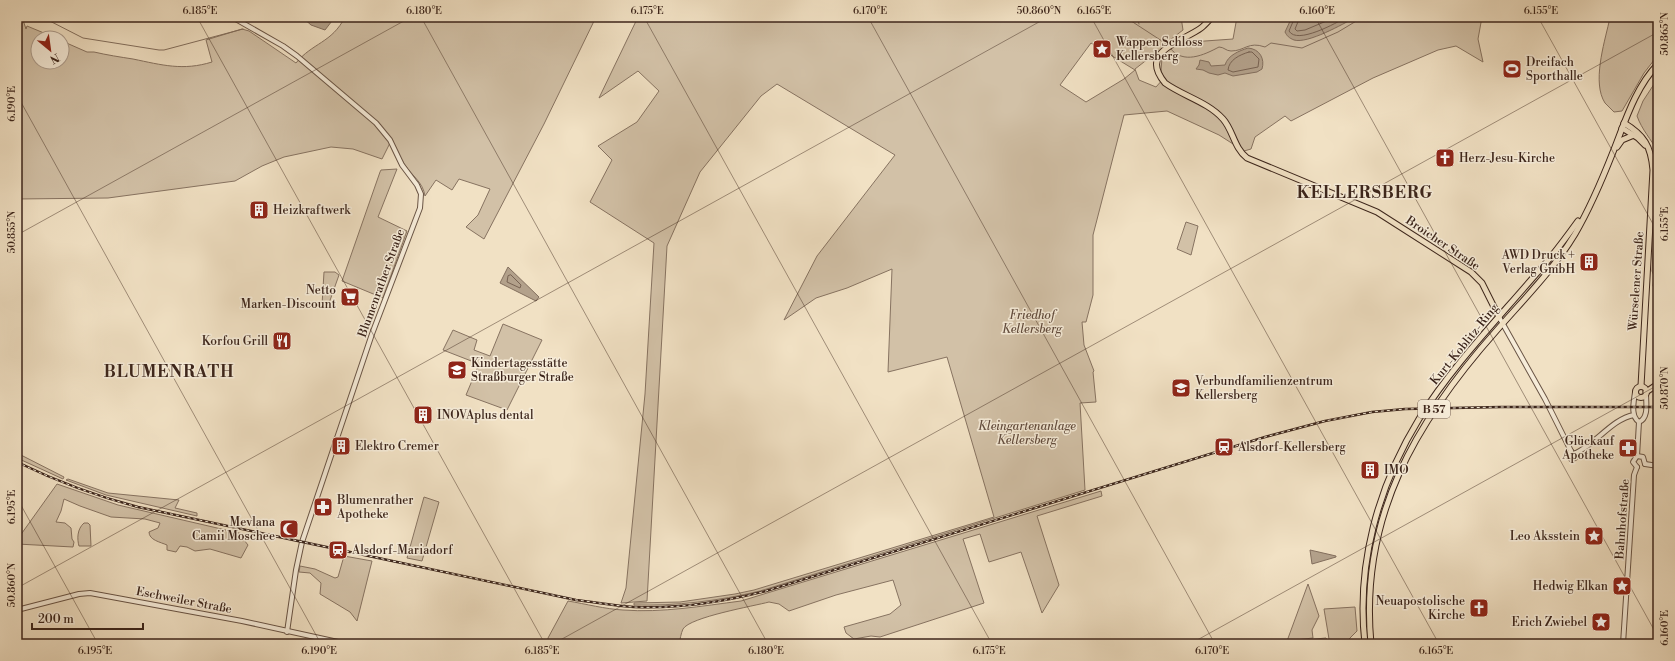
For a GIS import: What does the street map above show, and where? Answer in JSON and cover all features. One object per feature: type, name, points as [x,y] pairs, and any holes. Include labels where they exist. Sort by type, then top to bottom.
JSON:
[{"type":"main road","name":"Broicher Straße","points":[[1212,17],[1200,28],[1172,43],[1161,52],[1157,64],[1161,79],[1169,87],[1215,110],[1224,119],[1242,154],[1251,160],[1356,202],[1385,216],[1476,275],[1482,283],[1499,317]]},
{"type":"main road","name":"B 57","points":[[1622,128],[1640,87],[1658,64]]},
{"type":"main road","name":"Würselener Straße","points":[[1624,122],[1644,138],[1650,152],[1653,170],[1641,386]]},
{"type":"main road","points":[[1622,128],[1634,135],[1650,152]]},
{"type":"main road","name":"Kurt-Koblitz-Ring","points":[[1372,644],[1370,614],[1373,562],[1378,534],[1392,490],[1410,449],[1429,418],[1457,378],[1558,258],[1575,234],[1594,196],[1622,128]]},
{"type":"main road","points":[[1612,153],[1622,140],[1634,135]]},
{"type":"main road","name":"Kurt-Koblitz-Ring","points":[[1365,644],[1363,593],[1366,559],[1372,529],[1385,488],[1400,454],[1419,418],[1456,368],[1554,254],[1585,212]]},
{"type":"main road","points":[[1646,393],[1644,388],[1641,386],[1636,388],[1635,392],[1639,397],[1644,396],[1658,384]]},
{"type":"street","name":"Blumenrather Straße","points":[[232,17],[283,46],[297,56],[376,123],[386,133],[402,165],[417,185],[421,194],[420,208],[372,334],[300,546],[287,632]]},
{"type":"street","name":"Broicher Straße","points":[[1499,317],[1553,414],[1571,451]]},
{"type":"street","points":[[1635,392],[1634,415],[1638,422],[1637,456],[1633,462],[1637,467],[1642,467],[1645,464],[1658,466]]},
{"type":"street","points":[[1638,422],[1643,420],[1645,416],[1646,393]]},
{"type":"street","points":[[1576,453],[1571,451],[1568,455],[1571,459],[1575,458],[1576,453],[1602,436],[1620,419],[1634,415]]},
{"type":"street","points":[[1637,456],[1643,457],[1645,464]]},
{"type":"street","name":"Bahnhofstraße","points":[[1623,644],[1634,475],[1637,467]]},
{"type":"street","name":"Eschweiler Straße","points":[[17,610],[80,594],[90,593],[242,621],[347,644]]},
{"type":"green space","points":[[17,17],[22,17],[26,29],[27,26],[37,30],[30,30],[30,70],[70,70],[70,45],[87,52],[182,67],[212,62],[206,40],[242,29],[249,31],[296,63],[302,56],[328,38],[340,26],[345,17],[596,17],[544,124],[484,239],[466,227],[478,215],[490,189],[459,179],[452,190],[436,180],[425,196],[420,183],[401,159],[392,139],[382,159],[353,149],[331,147],[284,157],[262,166],[235,181],[108,198],[17,199]]},
{"type":"green space","points":[[638,17],[1181,17],[1183,30],[1170,40],[1174,40],[1177,43],[1233,39],[1237,17],[1482,17],[1478,39],[1483,62],[1456,46],[1438,50],[1373,78],[1291,121],[1285,116],[1255,137],[1251,149],[1244,151],[1219,135],[1167,111],[1124,115],[1093,235],[1093,295],[1086,322],[1082,322],[1084,345],[1094,371],[1096,402],[1080,403],[1085,490],[760,591],[729,598],[682,604],[634,605],[634,603],[680,602],[754,590],[994,517],[947,357],[888,372],[892,269],[847,288],[816,298],[784,320],[817,256],[895,155],[777,84],[761,96],[700,172],[667,246],[647,601],[621,603],[626,588],[645,394],[654,243],[590,202],[612,160],[598,146],[637,122],[659,91],[638,71],[599,98]],"holes":[[[1091,43],[1135,70],[1124,79],[1086,102],[1060,85]],[[1153,55],[1162,57],[1161,71],[1164,78],[1156,87],[1139,80],[1135,69]]]},
{"type":"green space","points":[[1606,17],[1658,17],[1658,55],[1644,73],[1622,111],[1614,112],[1605,103],[1601,95],[1599,85],[1600,63],[1609,22]]},
{"type":"green space","points":[[1658,78],[1658,152],[1641,126],[1637,116],[1643,101]]},
{"type":"green space","points":[[397,169],[378,217],[407,231],[383,298],[342,281],[380,172],[381,170]]},
{"type":"green space","points":[[1658,175],[1658,292],[1653,286],[1654,276],[1652,271]]},
{"type":"green space","points":[[1186,222],[1198,226],[1191,255],[1177,249]]},
{"type":"green space","points":[[324,272],[335,272],[339,275],[327,307],[322,305]]},
{"type":"green space","points":[[503,324],[542,340],[507,410],[466,395],[479,364],[443,350],[453,330],[477,340],[474,350],[490,356]]},
{"type":"green space","points":[[17,453],[64,477],[63,479],[17,458]]},
{"type":"green space","points":[[68,479],[108,493],[179,500],[175,508],[197,513],[197,516],[106,495],[66,480]]},
{"type":"green space","points":[[57,484],[118,505],[243,534],[244,540],[248,545],[241,558],[210,549],[195,551],[187,547],[180,546],[176,552],[167,550],[167,545],[155,540],[149,535],[149,532],[158,528],[160,523],[145,519],[111,517],[64,499],[56,522],[65,523],[71,528],[72,539],[74,542],[73,547],[17,544],[17,540]]},
{"type":"green space","points":[[1101,491],[1102,496],[1037,516],[1059,585],[1042,613],[1021,552],[989,562],[980,534],[963,539],[984,603],[880,637],[871,636],[854,639],[846,633],[844,627],[890,614],[901,605],[893,580],[836,595],[789,611],[779,604],[769,602],[709,616],[697,620],[683,629],[679,644],[547,644],[548,638],[568,601],[609,609],[652,611],[741,601]]},
{"type":"green space","points":[[424,497],[439,502],[422,561],[407,558]]},
{"type":"green space","points":[[84,523],[88,523],[90,525],[91,546],[79,546],[78,534]]},
{"type":"green space","points":[[344,556],[372,561],[357,621],[350,612],[320,594],[321,583],[310,573],[299,572],[300,566],[315,569],[335,578],[338,577]]},
{"type":"green space","points":[[1308,584],[1319,616],[1312,630],[1313,638],[1287,641]]},
{"type":"green space","points":[[1355,607],[1357,631],[1344,644],[1332,644],[1329,639],[1324,609]]},
{"type":"green space","points":[[1326,638],[1330,644],[1273,643]]},
{"type":"water","points":[[302,17],[335,17],[325,30],[311,25]]},
{"type":"water","points":[[1292,17],[1356,17],[1325,33],[1308,39],[1294,40],[1287,36],[1285,32]]},
{"type":"water","points":[[1248,48],[1256,50],[1261,55],[1263,65],[1262,69],[1257,72],[1233,76],[1225,73],[1218,75],[1196,69],[1200,60],[1209,62],[1211,66],[1225,65],[1231,56]]},
{"type":"water","points":[[508,267],[539,297],[536,301],[500,283]]},
{"type":"water","points":[[1310,550],[1336,556],[1336,557],[1312,564]]},
{"type":"waterway","points":[[42,17],[83,38],[159,50],[164,50],[243,29]]},
{"type":"waterway","points":[[1125,17],[1168,45]]},
{"type":"waterway","points":[[1137,17],[1139,24]]},
{"type":"waterway","points":[[1170,48],[1175,53],[1187,57],[1194,57],[1207,53],[1219,47],[1236,51],[1254,45],[1265,47],[1271,43],[1302,48],[1338,32],[1363,17]]},
{"type":"railway","points":[[17,462],[76,488],[138,507],[576,600],[627,606],[668,607],[701,604],[766,591],[1265,437],[1325,421],[1372,412],[1405,409],[1501,407],[1658,407]]},
{"type":"place","name":"Wappen Schloss Kellersberg","points":[[1102,49]]},
{"type":"place","name":"Dreifach Sporthalle","points":[[1512,69]]},
{"type":"place","name":"Herz-Jesu-Kirche","points":[[1445,158]]},
{"type":"place","name":"Heizkraftwerk","points":[[259,210]]},
{"type":"place","name":"AWD Druck + Verlag GmbH","points":[[1589,262]]},
{"type":"place","name":"Netto Marken-Discount","points":[[350,297]]},
{"type":"place","name":"Korfou Grill","points":[[282,341]]},
{"type":"place","name":"Kindertagesstätte Straßburger Straße","points":[[457,370]]},
{"type":"place","name":"Verbundfamilienzentrum Kellersberg","points":[[1181,388]]},
{"type":"place","name":"INOVAplus dental","points":[[423,415]]},
{"type":"place","name":"Elektro Cremer","points":[[341,446]]},
{"type":"place","name":"Alsdorf-Kellersberg","points":[[1224,447]]},
{"type":"place","name":"Glückauf Apotheke","points":[[1628,448]]},
{"type":"place","name":"IMO","points":[[1370,470]]},
{"type":"place","name":"Blumenrather Apotheke","points":[[323,507]]},
{"type":"place","name":"Mevlana Camii Moschee","points":[[289,529]]},
{"type":"place","name":"Leo Aksstein","points":[[1594,536]]},
{"type":"place","name":"Alsdorf-Mariadorf","points":[[338,550]]},
{"type":"place","name":"Hedwig Elkan","points":[[1622,586]]},
{"type":"place","name":"Neuapostolische Kirche","points":[[1479,608]]},
{"type":"place","name":"Erich Zwiebel","points":[[1601,622]]},
{"type":"district","name":"KELLERSBERG","points":[[1365,192]]},
{"type":"district","name":"BLUMENRATH","points":[[169,371]]},
{"type":"park label","name":"Friedhof Kellersberg","points":[[1032,322]]},
{"type":"park label","name":"Kleingartenanlage Kellersberg","points":[[1027,433]]}]
